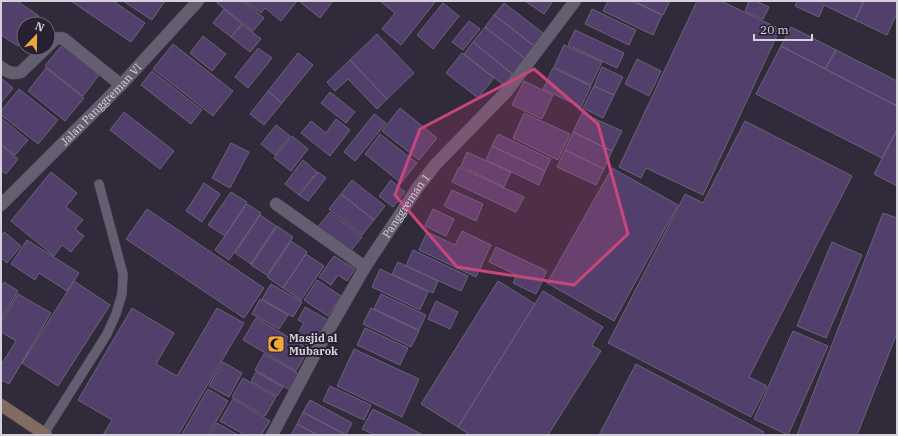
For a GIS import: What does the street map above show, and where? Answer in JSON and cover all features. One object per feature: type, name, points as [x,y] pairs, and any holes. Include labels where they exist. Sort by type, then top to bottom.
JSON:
[{"type":"main road","points":[[1,405],[45,434]]},
{"type":"street","name":"Jalan Panggreman VI","points":[[1,205],[121,85],[198,1]]},
{"type":"street","name":"Panggreman 1","points":[[272,435],[316,352],[365,267],[418,187],[436,164],[507,91],[575,1]]},
{"type":"street","points":[[56,39],[64,39],[121,85]]},
{"type":"street","points":[[1,67],[10,73],[16,74],[22,72],[38,56]]},
{"type":"street","points":[[276,204],[365,267]]},
{"type":"lane","points":[[45,434],[106,334],[116,314],[122,294],[123,274],[98,184]]},
{"type":"highlighted area","points":[[534,69],[598,124],[628,234],[574,285],[457,267],[395,195],[420,129]]},
{"type":"building","points":[[1,1],[17,1],[39,16],[16,16],[16,45],[1,35]]},
{"type":"building","points":[[71,1],[113,1],[145,23],[131,42]]},
{"type":"building","points":[[123,1],[165,1],[152,20]]},
{"type":"building","points":[[218,1],[243,1],[264,18],[253,31],[217,3]]},
{"type":"building","points":[[245,1],[297,1],[281,21],[265,8],[261,13]]},
{"type":"building","points":[[299,1],[333,1],[320,18]]},
{"type":"building","points":[[380,1],[436,1],[401,45],[382,29],[395,13]]},
{"type":"building","points":[[525,1],[553,1],[544,14]]},
{"type":"building","points":[[608,1],[632,1],[662,15],[653,35],[603,11]]},
{"type":"building","points":[[639,1],[670,1],[663,15],[638,3]]},
{"type":"building","points":[[697,1],[721,1],[780,29],[703,195],[646,168],[641,178],[619,167]]},
{"type":"building","points":[[749,1],[756,1],[769,7],[763,19],[745,11]]},
{"type":"building","points":[[797,1],[864,1],[855,20],[824,5],[819,17],[795,6]]},
{"type":"building","points":[[864,1],[897,1],[897,13],[887,35],[855,20]]},
{"type":"building","points":[[443,3],[459,16],[433,49],[417,35]]},
{"type":"building","points":[[504,3],[547,36],[537,48],[494,15]]},
{"type":"building","points":[[224,9],[242,24],[231,37],[213,23]]},
{"type":"building","points":[[592,9],[636,30],[629,45],[585,24]]},
{"type":"building","points":[[494,15],[537,48],[527,60],[485,27]]},
{"type":"building","points":[[469,21],[480,29],[463,50],[452,42]]},
{"type":"building","points":[[242,24],[261,39],[250,52],[231,37]]},
{"type":"building","points":[[485,27],[527,60],[515,76],[473,42]]},
{"type":"building","points":[[791,27],[836,50],[825,69],[781,46]]},
{"type":"building","points":[[575,30],[624,53],[617,68],[568,45]]},
{"type":"building","points":[[377,34],[414,73],[387,99],[350,60]]},
{"type":"building","points":[[203,36],[226,54],[212,71],[190,53]]},
{"type":"building","points":[[473,42],[515,76],[506,87],[464,54]]},
{"type":"building","points":[[173,44],[233,91],[213,116],[153,69]]},
{"type":"building","points":[[62,45],[99,75],[83,96],[45,66],[53,56],[56,56],[56,52]]},
{"type":"building","points":[[564,45],[602,62],[591,85],[554,67]]},
{"type":"building","points":[[781,46],[897,106],[897,130],[882,158],[756,94]]},
{"type":"building","points":[[258,48],[272,58],[248,88],[235,77]]},
{"type":"building","points":[[836,50],[897,81],[897,106],[825,69]]},
{"type":"building","points":[[298,53],[313,65],[282,103],[268,91]]},
{"type":"building","points":[[462,53],[494,78],[478,98],[446,73]]},
{"type":"building","points":[[637,59],[661,71],[649,96],[625,84]]},
{"type":"building","points":[[350,60],[387,99],[377,109],[348,79],[335,91],[327,82]]},
{"type":"building","points":[[602,67],[623,77],[614,95],[594,86]]},
{"type":"building","points":[[46,68],[84,98],[65,121],[28,91]]},
{"type":"building","points":[[553,68],[591,86],[581,107],[543,89]]},
{"type":"building","points":[[152,71],[202,110],[191,124],[141,85]]},
{"type":"building","points":[[1,78],[13,88],[1,103]]},
{"type":"building","points":[[524,81],[553,95],[542,119],[512,105]]},
{"type":"building","points":[[594,86],[614,95],[603,118],[583,108]]},
{"type":"building","points":[[19,89],[58,120],[38,144],[1,115],[1,111]]},
{"type":"building","points":[[268,91],[282,103],[264,125],[250,114]]},
{"type":"building","points":[[330,92],[355,112],[346,123],[321,103]]},
{"type":"building","points":[[400,108],[437,138],[419,160],[382,131]]},
{"type":"building","points":[[124,112],[174,151],[160,169],[110,130]]},
{"type":"building","points":[[524,113],[570,134],[558,160],[513,138]]},
{"type":"building","points":[[582,113],[622,131],[612,151],[573,132]]},
{"type":"building","points":[[374,114],[386,123],[355,161],[344,152]]},
{"type":"building","points":[[1,118],[28,140],[15,155],[1,144]]},
{"type":"building","points":[[336,119],[350,130],[330,156],[301,133],[311,121],[326,133]]},
{"type":"building","points":[[745,121],[852,176],[749,377],[767,386],[751,417],[608,343],[685,194],[703,203]]},
{"type":"building","points":[[276,125],[290,136],[275,155],[261,144]]},
{"type":"building","points":[[897,130],[897,186],[874,174]]},
{"type":"building","points":[[573,132],[612,151],[604,169],[565,150]]},
{"type":"building","points":[[380,134],[417,163],[401,183],[365,154]]},
{"type":"building","points":[[498,134],[551,159],[545,171],[492,146]]},
{"type":"building","points":[[292,136],[308,149],[291,171],[274,158]]},
{"type":"building","points":[[231,143],[249,152],[230,188],[212,178]]},
{"type":"building","points":[[1,145],[18,159],[6,174],[1,170]]},
{"type":"building","points":[[492,146],[545,171],[539,185],[486,160]]},
{"type":"building","points":[[565,150],[604,169],[596,185],[557,167]]},
{"type":"building","points":[[467,152],[511,172],[504,187],[461,166]]},
{"type":"building","points":[[303,160],[317,172],[299,195],[285,184]]},
{"type":"building","points":[[459,167],[524,197],[516,212],[452,182]]},
{"type":"building","points":[[612,168],[678,205],[614,321],[547,283]]},
{"type":"building","points":[[51,172],[77,193],[66,207],[83,220],[75,229],[84,236],[71,252],[62,245],[54,256],[11,221]]},
{"type":"building","points":[[318,172],[326,178],[308,201],[299,195]]},
{"type":"building","points":[[352,180],[385,206],[374,220],[341,194]]},
{"type":"building","points":[[391,180],[405,192],[393,207],[379,196]]},
{"type":"building","points":[[204,183],[220,194],[202,222],[186,211]]},
{"type":"building","points":[[452,190],[483,204],[476,221],[444,206]]},
{"type":"building","points":[[231,192],[247,202],[225,236],[208,225]]},
{"type":"building","points":[[341,194],[374,220],[362,235],[329,209]]},
{"type":"building","points":[[247,204],[261,213],[229,260],[215,250]]},
{"type":"building","points":[[147,209],[264,288],[244,318],[126,239]]},
{"type":"building","points":[[433,209],[454,219],[446,236],[425,226]]},
{"type":"building","points":[[330,212],[362,237],[349,253],[317,228]]},
{"type":"building","points":[[883,213],[897,218],[897,333],[857,435],[797,435]]},
{"type":"building","points":[[260,215],[276,226],[251,264],[235,253]]},
{"type":"building","points":[[277,226],[293,237],[267,275],[251,265]]},
{"type":"building","points":[[462,231],[491,245],[476,277],[419,250],[427,232],[455,245]]},
{"type":"building","points":[[4,232],[21,246],[7,263],[1,258],[1,237]]},
{"type":"building","points":[[27,240],[79,273],[67,291],[39,273],[35,280],[11,264]]},
{"type":"building","points":[[291,241],[307,252],[283,288],[267,277]]},
{"type":"building","points":[[832,242],[862,255],[826,338],[797,326]]},
{"type":"building","points":[[496,247],[547,271],[536,294],[513,283],[517,275],[489,262]]},
{"type":"building","points":[[413,250],[468,276],[461,291],[406,266]]},
{"type":"building","points":[[306,254],[324,266],[301,300],[283,288]]},
{"type":"building","points":[[334,256],[355,269],[347,281],[338,275],[331,285],[319,277]]},
{"type":"building","points":[[398,262],[438,281],[433,293],[392,274]]},
{"type":"building","points":[[380,269],[428,292],[420,310],[372,287]]},
{"type":"building","points":[[317,280],[341,296],[328,316],[304,300]]},
{"type":"building","points":[[74,281],[110,305],[58,386],[22,363]]},
{"type":"building","points":[[498,281],[535,304],[458,427],[421,404]]},
{"type":"building","points":[[4,282],[18,291],[1,319],[1,286]]},
{"type":"building","points":[[271,284],[302,302],[293,317],[262,299]]},
{"type":"building","points":[[543,291],[603,327],[592,345],[601,351],[548,435],[470,435],[458,427]]},
{"type":"building","points":[[18,294],[51,313],[9,384],[1,380],[1,365],[16,341],[1,332],[1,322]]},
{"type":"building","points":[[381,294],[426,315],[419,330],[374,309]]},
{"type":"building","points":[[260,299],[288,315],[279,329],[252,314]]},
{"type":"building","points":[[436,301],[458,312],[450,329],[428,319]]},
{"type":"building","points":[[305,307],[328,320],[313,348],[295,338],[304,323],[298,320]]},
{"type":"building","points":[[132,308],[174,333],[156,364],[177,376],[217,308],[244,323],[178,435],[103,435],[112,420],[78,400]]},
{"type":"building","points":[[371,308],[419,331],[411,347],[363,324]]},
{"type":"building","name":"Masjid al Mubarok","points":[[256,318],[309,349],[296,371],[243,340]]},
{"type":"building","points":[[365,328],[408,348],[400,365],[357,345]]},
{"type":"building","points":[[793,331],[828,346],[788,435],[754,419]]},
{"type":"building","points":[[354,349],[419,379],[402,417],[337,386]]},
{"type":"building","points":[[264,354],[299,374],[290,390],[255,370]]},
{"type":"building","points":[[223,362],[242,373],[229,397],[209,386]]},
{"type":"building","points":[[636,364],[764,432],[762,435],[599,435]]},
{"type":"building","points":[[256,372],[283,387],[277,396],[251,381]]},
{"type":"building","points":[[243,378],[276,397],[265,416],[232,397]]},
{"type":"building","points":[[330,386],[371,405],[364,420],[323,401]]},
{"type":"building","points":[[208,389],[228,401],[208,435],[183,435],[182,434]]},
{"type":"building","points":[[233,399],[270,421],[261,435],[245,435],[220,421]]},
{"type":"building","points":[[310,400],[352,423],[346,435],[303,412]]},
{"type":"building","points":[[373,409],[423,435],[375,435],[362,429]]},
{"type":"building","points":[[303,412],[346,435],[318,435],[297,424]]},
{"type":"building","points":[[217,423],[238,435],[210,435]]},
{"type":"building","points":[[297,424],[318,435],[291,435]]},
{"type":"place","name":"Masjid al Mubarok","points":[[276,344]]}]
